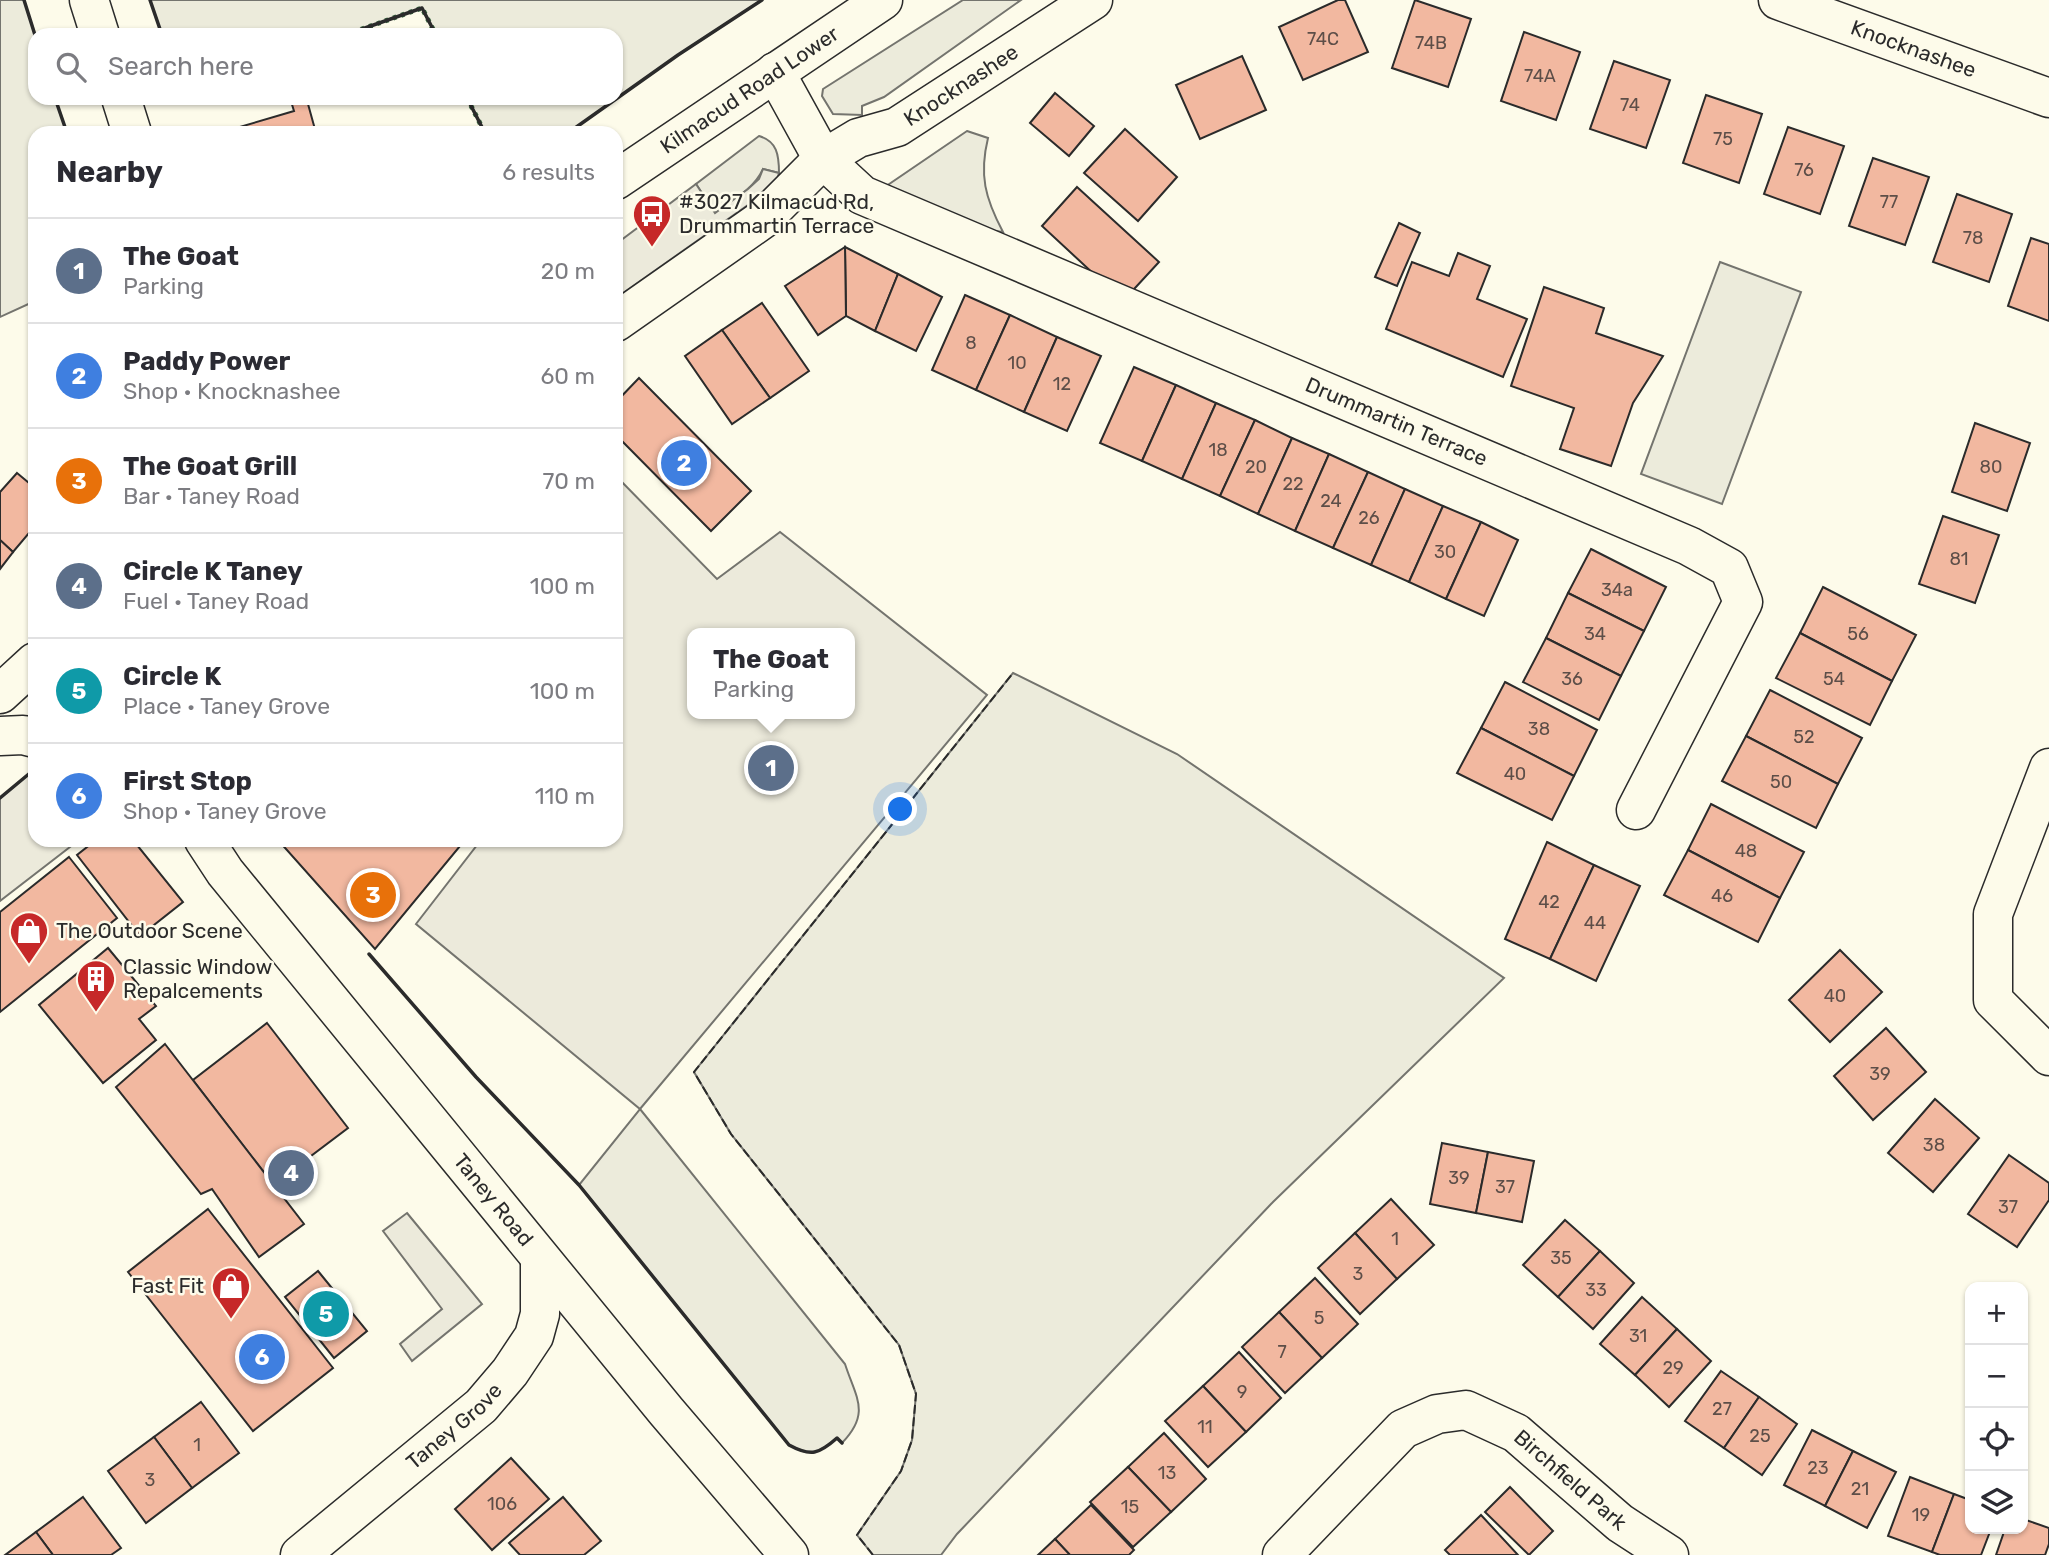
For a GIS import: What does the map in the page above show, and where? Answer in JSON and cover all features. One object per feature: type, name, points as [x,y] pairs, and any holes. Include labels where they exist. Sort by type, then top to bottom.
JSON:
[{"type":"street","points":[[89,0],[98,28]]},
{"type":"street","name":"Kilmacud Road Lower","points":[[623,175],[883,0]]},
{"type":"street","name":"Knocknashee","points":[[623,316],[763,219],[823,159],[858,138],[897,127],[1093,0]]},
{"type":"street","name":"Knocknashee","points":[[1778,0],[2049,98]]},
{"type":"street","points":[[775,72],[823,159]]},
{"type":"street","points":[[123,105],[130,126]]},
{"type":"street","name":"Drummartin Terrace","points":[[823,159],[862,195],[1689,546],[1729,568],[1743,602],[1636,810]]},
{"type":"street","points":[[0,694],[28,668]]},
{"type":"street","points":[[0,736],[28,737]]},
{"type":"street","points":[[2049,768],[1993,914],[1993,1000],[2049,1056]]},
{"type":"street","points":[[199,847],[225,872]]},
{"type":"street","name":"Taney Road","points":[[209,847],[225,872],[540,1258],[789,1555]]},
{"type":"street","name":"Taney Grove","points":[[300,1555],[481,1406],[510,1372],[534,1336],[540,1314],[540,1258]]},
{"type":"street","name":"Birchfield Park","points":[[1282,1555],[1403,1429],[1437,1414],[1466,1410],[1516,1433],[1620,1523],[1669,1555]]},
{"type":"shaded area","points":[[0,0],[24,0],[33,28],[28,28],[28,105],[57,105],[65,126],[28,126],[28,304],[0,317]]},
{"type":"shaded area","points":[[150,0],[762,0],[623,94],[623,28],[432,28],[422,8],[365,28],[160,28]]},
{"type":"shaded area","points":[[963,0],[1021,0],[884,97],[862,106],[862,115],[833,114],[822,96],[823,89]]},
{"type":"shaded area","points":[[471,105],[607,105],[578,126],[481,126]]},
{"type":"shaded area","points":[[967,131],[988,138],[984,164],[985,186],[1003,232],[972,228],[879,191]]},
{"type":"shaded area","points":[[759,136],[770,141],[776,150],[779,173],[763,169],[749,188],[715,213],[696,184]]},
{"type":"shaded area","points":[[763,169],[779,173],[775,186],[623,293],[623,239],[696,184],[715,213],[759,179]]},
{"type":"shaded area","points":[[1720,262],[1801,292],[1722,504],[1641,474]]},
{"type":"shaded area","points":[[623,483],[717,579],[780,532],[987,695],[640,1109],[416,924],[476,847],[623,847]]},
{"type":"shaded area","points":[[1013,673],[1177,754],[1504,978],[1273,1202],[957,1534],[941,1555],[873,1555],[857,1535],[901,1471],[912,1440],[916,1394],[899,1345],[731,1134],[694,1072]]},
{"type":"shaded area","points":[[28,775],[28,847],[70,847],[0,901],[0,798]]},
{"type":"shaded area","points":[[640,1109],[845,1364],[857,1396],[859,1414],[851,1432],[842,1443],[837,1438],[825,1448],[814,1452],[789,1445],[579,1185]]},
{"type":"shaded area","points":[[407,1213],[482,1304],[412,1361],[400,1344],[442,1309],[383,1231]]},
{"type":"building","points":[[1338,0],[1345,0],[1368,52],[1303,80],[1279,27]]},
{"type":"building","points":[[1415,0],[1471,19],[1448,87],[1392,68]]},
{"type":"building","points":[[1524,32],[1580,52],[1556,120],[1501,101]]},
{"type":"building","points":[[1242,56],[1266,110],[1200,139],[1176,85]]},
{"type":"building","points":[[1614,61],[1670,80],[1646,148],[1590,129]]},
{"type":"building","points":[[1055,93],[1094,126],[1069,156],[1030,123]]},
{"type":"building","points":[[1706,95],[1762,114],[1739,183],[1683,163]]},
{"type":"building","points":[[292,105],[308,105],[314,126],[243,126],[294,111]]},
{"type":"building","points":[[1788,127],[1844,146],[1820,214],[1764,194]]},
{"type":"building","points":[[1125,129],[1177,177],[1138,221],[1084,173]]},
{"type":"building","points":[[1873,158],[1929,177],[1905,245],[1849,226]]},
{"type":"building","points":[[1077,187],[1159,262],[1123,301],[1042,226]]},
{"type":"building","points":[[1957,194],[2012,214],[1989,282],[1933,262]]},
{"type":"building","points":[[1399,223],[1420,233],[1397,286],[1375,277]]},
{"type":"building","points":[[2031,238],[2049,244],[2049,321],[2008,306]]},
{"type":"building","points":[[845,247],[898,274],[875,331],[846,316]]},
{"type":"building","points":[[845,247],[846,316],[818,335],[785,286]]},
{"type":"building","points":[[1458,253],[1490,266],[1477,299],[1527,319],[1503,377],[1386,329],[1412,262],[1449,276]]},
{"type":"building","points":[[898,274],[942,297],[916,351],[875,331]]},
{"type":"building","points":[[1544,287],[1604,308],[1596,333],[1663,356],[1633,403],[1611,466],[1560,449],[1574,408],[1511,386]]},
{"type":"building","points":[[965,295],[1010,315],[976,390],[932,370]]},
{"type":"building","points":[[762,303],[809,371],[770,398],[722,330]]},
{"type":"building","points":[[1010,315],[1057,337],[1024,412],[976,390]]},
{"type":"building","points":[[722,330],[770,398],[732,424],[685,356]]},
{"type":"building","points":[[1057,337],[1101,356],[1067,431],[1024,412]]},
{"type":"building","points":[[1134,367],[1176,385],[1142,461],[1100,443]]},
{"type":"building","points":[[639,378],[751,491],[711,531],[623,442],[623,395]]},
{"type":"building","points":[[1176,385],[1216,403],[1182,479],[1142,461]]},
{"type":"building","points":[[1216,403],[1255,420],[1220,496],[1182,479]]},
{"type":"building","points":[[1255,420],[1292,438],[1258,514],[1220,496]]},
{"type":"building","points":[[1975,423],[2030,443],[2007,511],[1952,492]]},
{"type":"building","points":[[1292,438],[1329,454],[1295,531],[1258,514]]},
{"type":"building","points":[[1329,454],[1368,472],[1333,548],[1295,531]]},
{"type":"building","points":[[1368,472],[1405,489],[1371,565],[1333,548]]},
{"type":"building","points":[[17,473],[28,482],[28,534],[13,552],[0,540],[0,492]]},
{"type":"building","points":[[1405,489],[1443,506],[1409,582],[1371,565]]},
{"type":"building","points":[[1443,506],[1481,522],[1446,599],[1409,582]]},
{"type":"building","points":[[1943,516],[1999,535],[1975,603],[1919,584]]},
{"type":"building","points":[[1481,522],[1518,540],[1484,616],[1446,599]]},
{"type":"building","points":[[0,540],[13,552],[0,569]]},
{"type":"building","points":[[1591,549],[1666,587],[1644,631],[1568,593]]},
{"type":"building","points":[[1823,587],[1916,635],[1892,681],[1800,633]]},
{"type":"building","points":[[1568,593],[1644,631],[1621,676],[1546,638]]},
{"type":"building","points":[[1800,633],[1892,681],[1870,725],[1776,678]]},
{"type":"building","points":[[1546,638],[1621,676],[1599,720],[1523,682]]},
{"type":"building","points":[[1505,682],[1597,730],[1574,776],[1481,728]]},
{"type":"building","points":[[1770,690],[1862,738],[1838,784],[1746,736]]},
{"type":"building","points":[[1481,728],[1574,776],[1552,820],[1457,773]]},
{"type":"building","points":[[1746,736],[1838,784],[1816,828],[1722,781]]},
{"type":"building","points":[[1711,804],[1804,852],[1780,898],[1688,850]]},
{"type":"building","points":[[1547,842],[1594,865],[1550,959],[1505,939]]},
{"type":"building","points":[[87,847],[139,847],[183,902],[140,936],[77,855]]},
{"type":"building","points":[[284,847],[459,847],[375,949]]},
{"type":"building","points":[[1688,850],[1780,898],[1758,942],[1664,895]]},
{"type":"building","name":"The Outdoor Scene","points":[[69,857],[117,918],[0,1012],[0,912]]},
{"type":"building","points":[[1594,865],[1640,886],[1596,981],[1550,959]]},
{"type":"building","name":"Classic Window Repalcements","points":[[108,948],[156,1006],[139,1019],[156,1040],[103,1083],[39,1005]]},
{"type":"building","points":[[1840,950],[1882,992],[1830,1042],[1789,1000]]},
{"type":"building","points":[[267,1023],[348,1128],[291,1171],[283,1159],[264,1173],[193,1080]]},
{"type":"building","points":[[1886,1028],[1926,1072],[1873,1120],[1834,1076]]},
{"type":"building","points":[[165,1044],[304,1224],[259,1257],[212,1189],[201,1194],[116,1087]]},
{"type":"building","points":[[1935,1099],[1979,1138],[1933,1192],[1888,1153]]},
{"type":"building","points":[[1442,1143],[1488,1152],[1476,1213],[1430,1204]]},
{"type":"building","points":[[1488,1152],[1534,1161],[1522,1222],[1476,1213]]},
{"type":"building","points":[[2009,1155],[2049,1183],[2049,1200],[2017,1247],[1968,1214]]},
{"type":"building","points":[[1391,1199],[1434,1245],[1397,1279],[1355,1233]]},
{"type":"building","name":"Fast Fit","points":[[208,1209],[333,1368],[253,1431],[128,1272]]},
{"type":"building","points":[[1565,1220],[1600,1251],[1558,1297],[1523,1265]]},
{"type":"building","points":[[1355,1233],[1397,1279],[1360,1314],[1318,1268]]},
{"type":"building","points":[[1600,1251],[1634,1283],[1593,1329],[1558,1297]]},
{"type":"building","points":[[318,1271],[367,1331],[334,1358],[285,1297]]},
{"type":"building","points":[[1315,1278],[1358,1324],[1322,1358],[1279,1312]]},
{"type":"building","points":[[1642,1297],[1677,1329],[1635,1375],[1600,1344]]},
{"type":"building","points":[[1279,1312],[1322,1358],[1285,1393],[1242,1347]]},
{"type":"building","points":[[1677,1329],[1711,1361],[1669,1407],[1635,1375]]},
{"type":"building","points":[[1239,1352],[1281,1398],[1246,1432],[1203,1386]]},
{"type":"building","points":[[1721,1371],[1759,1397],[1724,1448],[1685,1421]]},
{"type":"building","points":[[1203,1386],[1246,1432],[1208,1467],[1165,1421]]},
{"type":"building","points":[[1759,1397],[1797,1424],[1762,1475],[1724,1448]]},
{"type":"building","points":[[201,1402],[239,1453],[192,1488],[154,1437]]},
{"type":"building","points":[[1812,1430],[1853,1451],[1825,1506],[1784,1485]]},
{"type":"building","points":[[1164,1433],[1206,1479],[1171,1512],[1128,1467]]},
{"type":"building","points":[[154,1437],[192,1488],[146,1523],[108,1471]]},
{"type":"building","points":[[1853,1451],[1896,1472],[1867,1528],[1825,1506]]},
{"type":"building","points":[[511,1458],[549,1499],[492,1550],[455,1509]]},
{"type":"building","points":[[1128,1467],[1171,1512],[1133,1547],[1090,1502]]},
{"type":"building","points":[[1910,1477],[1954,1494],[1932,1552],[1888,1536]]},
{"type":"building","points":[[1510,1487],[1553,1531],[1529,1555],[1485,1512]]},
{"type":"building","points":[[1954,1494],[1965,1498],[1965,1534],[1989,1534],[1981,1555],[1940,1555],[1932,1552]]},
{"type":"building","points":[[83,1497],[121,1548],[111,1555],[53,1555],[36,1532]]},
{"type":"building","points":[[563,1497],[601,1541],[584,1555],[520,1555],[509,1543]]},
{"type":"building","points":[[1091,1505],[1134,1550],[1129,1555],[1070,1555],[1055,1539]]},
{"type":"building","points":[[1481,1515],[1518,1555],[1450,1555],[1445,1550]]},
{"type":"building","points":[[2028,1521],[2049,1528],[2049,1544],[2045,1555],[1996,1555],[2003,1534],[2028,1534]]},
{"type":"building","points":[[36,1532],[53,1555],[5,1555]]},
{"type":"building","points":[[1055,1539],[1070,1555],[1038,1555]]},
{"type":"hedge","points":[[365,28],[422,8],[432,28]]},
{"type":"hedge","points":[[471,105],[481,126]]},
{"type":"fence","points":[[873,1555],[857,1535],[901,1471],[912,1440],[916,1394],[899,1345],[731,1134],[694,1072],[1013,673]]},
{"type":"wall","points":[[24,0],[33,28]]},
{"type":"wall","points":[[150,0],[160,28]]},
{"type":"wall","points":[[623,94],[762,0]]},
{"type":"wall","points":[[365,28],[422,8],[432,28]]},
{"type":"wall","points":[[57,105],[65,126]]},
{"type":"wall","points":[[471,105],[481,126]]},
{"type":"wall","points":[[578,126],[607,105]]},
{"type":"wall","points":[[0,798],[28,775]]},
{"type":"wall","points":[[369,954],[476,1077],[579,1185],[789,1445],[814,1452],[825,1448],[837,1438],[842,1443]]},
{"type":"place","name":"#3027 Kilmacud Rd, Drummartin Terrace","points":[[652,248]]},
{"type":"place","name":"Paddy Power","points":[[684,463]]},
{"type":"place","name":"The Goat","points":[[771,768]]},
{"type":"place","name":"The Goat Grill","points":[[373,895]]},
{"type":"place","name":"The Outdoor Scene","points":[[29,965]]},
{"type":"place","name":"Classic Window Repalcements","points":[[96,1013]]},
{"type":"place","name":"Circle K Taney","points":[[291,1173]]},
{"type":"place","name":"Circle K","points":[[326,1314]]},
{"type":"place","name":"Fast Fit","points":[[231,1320]]},
{"type":"place","name":"First Stop","points":[[262,1357]]}]
